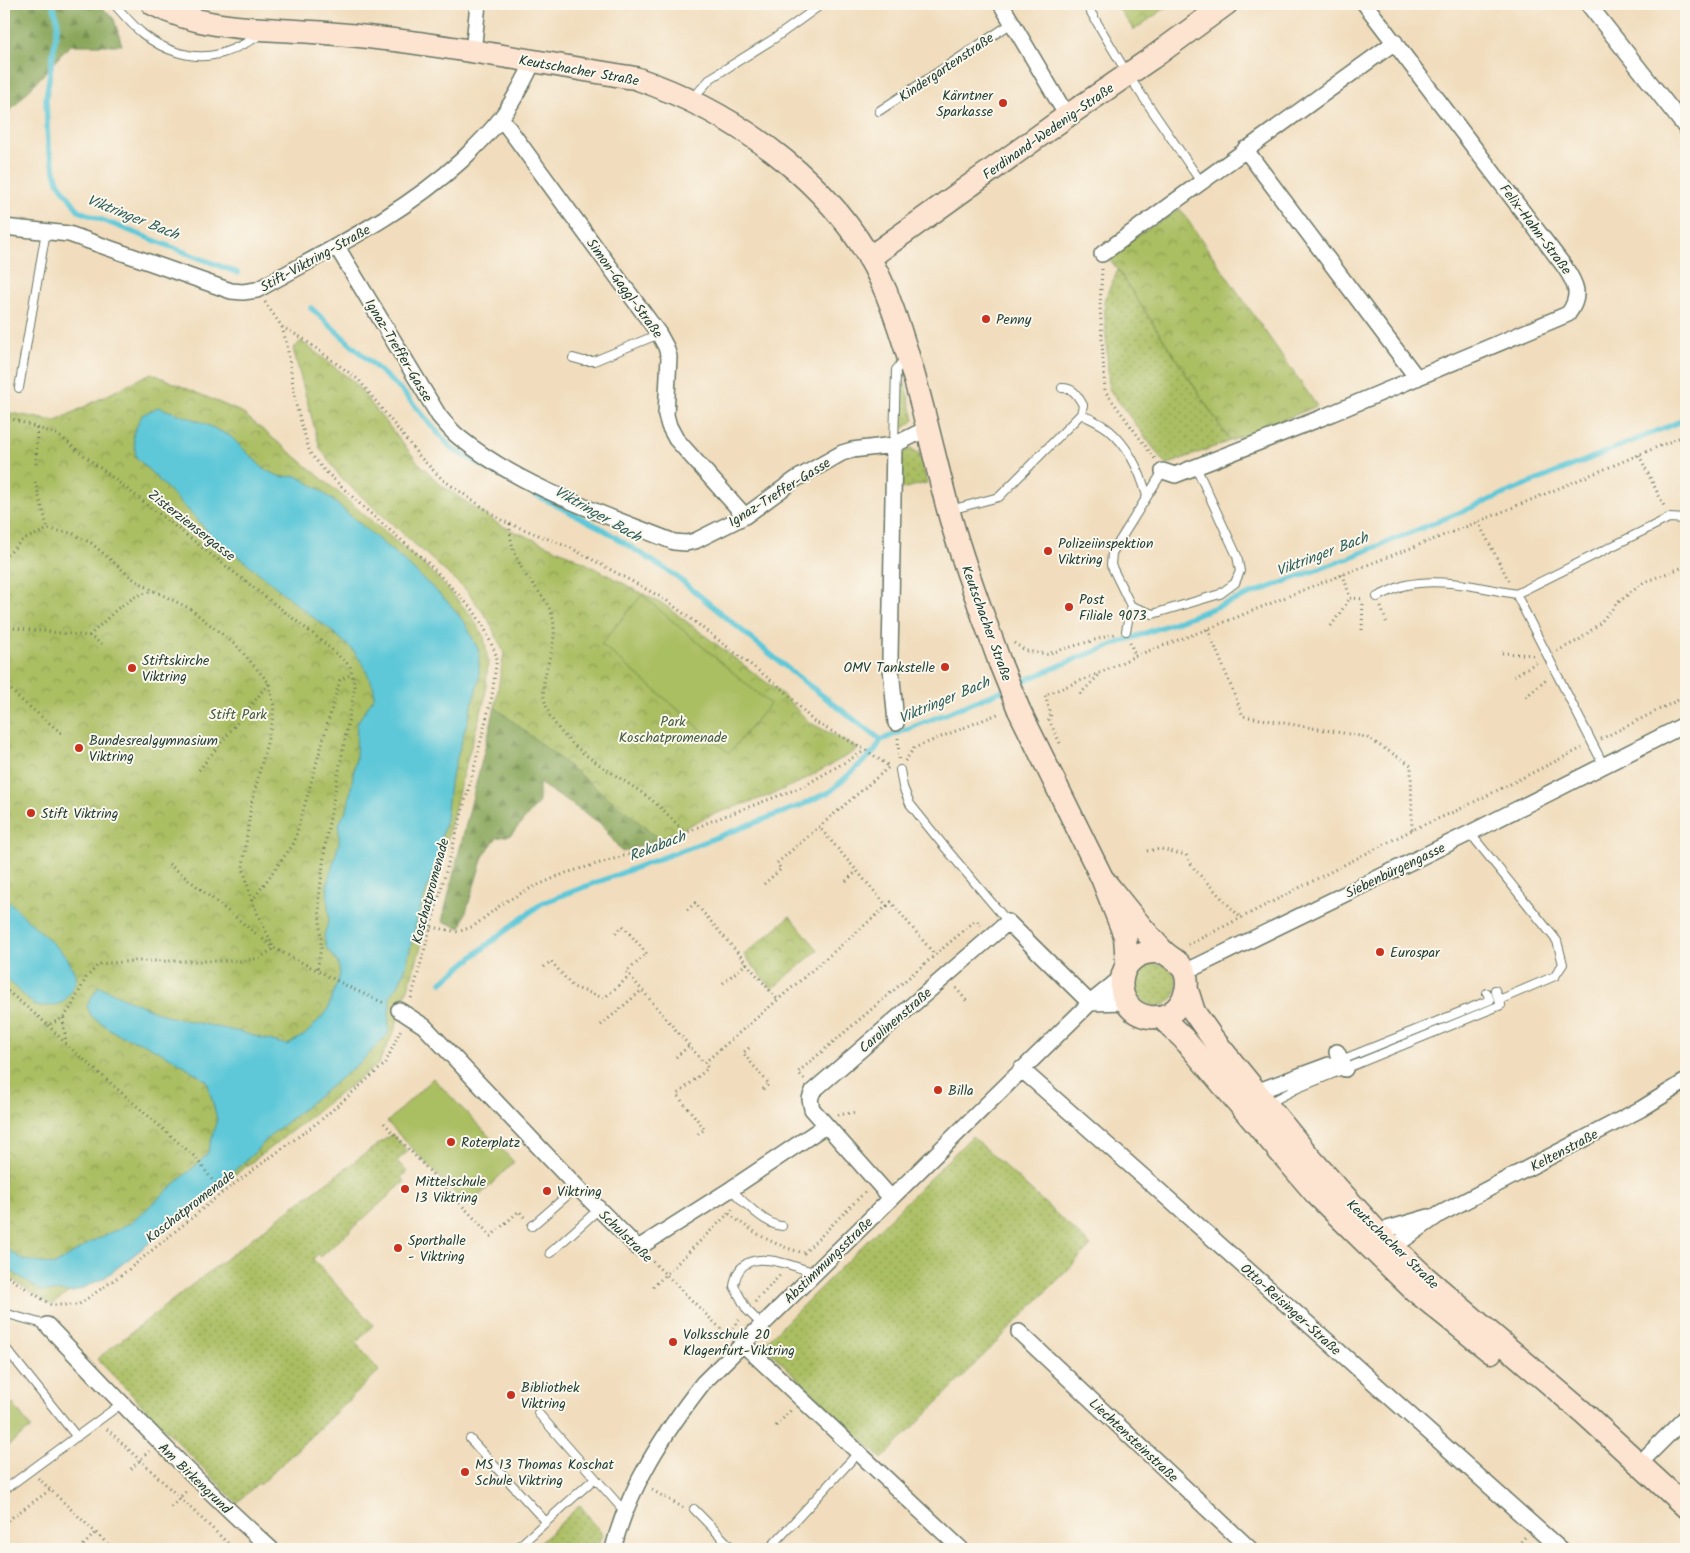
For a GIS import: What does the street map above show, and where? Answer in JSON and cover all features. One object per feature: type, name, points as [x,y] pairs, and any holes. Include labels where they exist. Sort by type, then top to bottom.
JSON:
[{"type":"main road","name":"Keutschacher Straße","points":[[153,4],[207,24],[411,42],[635,78],[690,100],[726,119],[765,145],[819,193],[846,224],[869,258],[885,290],[908,355],[948,511],[970,580],[1000,663],[1010,711],[1102,878],[1125,936],[1122,990],[1126,1002]]},
{"type":"main road","name":"Ferdinand-Wedenig-Straße","points":[[869,258],[1226,4]]},
{"type":"main road","name":"Keutschacher Straße","points":[[1102,878],[1165,953],[1177,960],[1186,981],[1194,1012],[1213,1039],[1383,1245],[1414,1290],[1539,1391],[1639,1464],[1686,1507]]},
{"type":"main road","points":[[1124,971],[1135,957],[1144,952],[1155,951],[1165,953]]},
{"type":"main road","points":[[1126,1002],[1136,1012],[1148,1016],[1161,1016],[1170,1013],[1184,999],[1186,981]]},
{"type":"main road","name":"Keutschacher Straße","points":[[1161,1016],[1183,1038],[1316,1194],[1383,1245]]},
{"type":"street","points":[[473,52],[478,4]]},
{"type":"street","points":[[1002,4],[1067,116]]},
{"type":"street","name":"Felix-Hahn-Straße","points":[[1164,471],[1175,475],[1321,418],[1568,314],[1575,304],[1574,281],[1564,266],[1365,4]]},
{"type":"street","points":[[1588,4],[1686,128]]},
{"type":"street","points":[[1102,254],[1394,42]]},
{"type":"street","name":"Stift-Viktring-Straße","points":[[4,227],[69,234],[231,291],[257,290],[337,247],[394,213],[443,177],[478,144],[501,118],[524,81],[533,62]]},
{"type":"street","name":"Simon-Gaggl-Straße","points":[[501,118],[659,334],[669,357],[666,415],[669,426],[676,439],[745,516]]},
{"type":"street","points":[[1245,149],[1417,378]]},
{"type":"street","name":"Ignaz-Treffer-Gasse","points":[[337,247],[439,416],[459,438],[506,470],[575,503],[674,542],[686,543],[695,541],[745,516],[796,479],[842,453],[894,445],[928,428]]},
{"type":"street","points":[[894,445],[890,656],[896,723]]},
{"type":"street","name":"Siebenbürgengasse","points":[[1186,981],[1470,833],[1686,724]]},
{"type":"street","points":[[1008,922],[1090,1003],[1126,1002]]},
{"type":"street","name":"Carolinenstraße","points":[[813,1091],[1008,922]]},
{"type":"street","name":"Abstimmungsstraße","points":[[612,1549],[625,1512],[666,1434],[703,1383],[1124,971]]},
{"type":"street","name":"Schulstraße","points":[[403,1012],[424,1026],[577,1187],[638,1248]]},
{"type":"street","points":[[1261,1098],[1338,1062]]},
{"type":"street","name":"Otto-Reisinger-Straße","points":[[1022,1069],[1560,1549]]},
{"type":"street","name":"Keltenstraße","points":[[1383,1245],[1642,1109],[1686,1081]]},
{"type":"street","points":[[813,1091],[810,1099],[812,1109],[825,1126],[892,1198]]},
{"type":"street","points":[[638,1248],[732,1189],[825,1126]]},
{"type":"street","name":"Keltenstraße","points":[[1383,1245],[1440,1214]]},
{"type":"street","name":"Am Birkengrund","points":[[47,1325],[159,1443],[272,1549]]},
{"type":"street","name":"Liechtensteinstraße","points":[[1019,1332],[1250,1549]]},
{"type":"street","points":[[742,1344],[961,1549]]},
{"type":"street","points":[[1639,1464],[1686,1417]]},
{"type":"lane","points":[[114,4],[144,35],[167,48],[187,56],[218,55],[238,48],[270,30]]},
{"type":"lane","points":[[690,100],[711,78],[783,33],[822,4]]},
{"type":"lane","points":[[1086,4],[1128,75],[1201,182]]},
{"type":"lane","name":"Kindergartenstraße","points":[[879,111],[1012,22]]},
{"type":"lane","points":[[19,388],[46,231]]},
{"type":"lane","points":[[573,358],[594,361],[659,334]]},
{"type":"lane","points":[[894,445],[896,370],[908,355]]},
{"type":"lane","points":[[948,511],[999,497],[1081,414],[1084,404],[1076,393],[1070,388],[1062,388]]},
{"type":"lane","points":[[1081,414],[1108,428],[1121,443],[1138,469],[1147,496]]},
{"type":"lane","points":[[1131,606],[1154,614],[1220,594],[1235,583],[1240,571],[1237,556],[1196,467]]},
{"type":"lane","points":[[1126,631],[1131,606],[1111,565],[1112,553],[1164,471]]},
{"type":"lane","points":[[1377,597],[1406,585],[1436,583],[1469,586],[1516,594],[1669,518],[1686,520]]},
{"type":"lane","points":[[1516,594],[1604,766]]},
{"type":"lane","points":[[900,770],[902,788],[910,804],[1008,922]]},
{"type":"lane","points":[[1470,833],[1558,941],[1563,964],[1555,976],[1499,1000]]},
{"type":"lane","points":[[1491,991],[1501,1005],[1338,1062],[1490,1000],[1491,991]]},
{"type":"lane","points":[[532,1226],[577,1187]]},
{"type":"lane","points":[[732,1189],[742,1201],[775,1226],[782,1226]]},
{"type":"lane","points":[[550,1253],[599,1209]]},
{"type":"lane","points":[[762,1325],[747,1310],[734,1286],[739,1268],[756,1259],[770,1260],[816,1273]]},
{"type":"lane","points":[[4,1313],[47,1325]]},
{"type":"lane","points":[[4,1346],[77,1437]]},
{"type":"lane","points":[[4,1490],[121,1404]]},
{"type":"lane","points":[[538,1413],[625,1512]]},
{"type":"lane","points":[[470,1439],[546,1522]]},
{"type":"lane","points":[[769,1549],[859,1452]]},
{"type":"lane","points":[[516,1549],[595,1478]]},
{"type":"lane","points":[[694,1510],[733,1549]]},
{"type":"path","points":[[1102,254],[1100,306],[1105,391],[1164,471]]},
{"type":"path","points":[[257,290],[282,327],[302,338],[359,380],[420,457],[443,480],[503,521],[571,548],[666,600],[785,691],[813,721],[866,750],[889,767],[777,863],[781,869],[764,884]]},
{"type":"path","name":"Koschatpromenade","points":[[4,1274],[51,1305],[78,1305],[128,1270],[222,1193],[321,1120],[385,1064],[432,926],[489,705],[497,657],[484,627],[473,610],[429,564],[362,506],[323,469],[310,452],[296,405],[287,345],[282,327]]},
{"type":"path","name":"Zisterziensergasse","points":[[4,416],[58,434],[322,641],[350,666],[352,674]]},
{"type":"path","points":[[36,464],[38,427]]},
{"type":"path","points":[[1061,746],[1049,720],[1051,714],[1045,695],[1102,672],[1135,656],[1478,522],[1686,435]]},
{"type":"path","points":[[1639,455],[1669,518]]},
{"type":"path","points":[[35,482],[48,529]]},
{"type":"path","points":[[1478,522],[1516,594]]},
{"type":"path","points":[[510,524],[512,543],[517,560],[526,576],[544,596],[554,622],[554,644],[545,682],[544,697],[549,715],[563,734],[653,801],[685,833]]},
{"type":"path","points":[[4,559],[21,541],[48,529],[72,533],[91,543],[132,578],[190,608],[237,646],[269,683],[274,706],[272,723],[251,805],[243,867],[252,902],[274,948]]},
{"type":"path","points":[[1514,676],[1579,640],[1600,623],[1616,604],[1644,582],[1686,566]]},
{"type":"path","points":[[1343,574],[1350,598]]},
{"type":"path","points":[[89,636],[117,609],[136,596],[154,591]]},
{"type":"path","points":[[1350,598],[1363,600],[1377,597],[1387,624]]},
{"type":"path","points":[[1331,626],[1350,598]]},
{"type":"path","points":[[1362,630],[1363,600]]},
{"type":"path","points":[[4,627],[89,636],[102,644]]},
{"type":"path","points":[[1208,629],[1243,716],[1366,738],[1411,766],[1412,830]]},
{"type":"path","points":[[1012,641],[1026,651],[1047,654],[1126,631]]},
{"type":"path","points":[[1502,653],[1548,656]]},
{"type":"path","points":[[1526,697],[1546,680],[1548,656]]},
{"type":"path","points":[[1080,694],[1102,672]]},
{"type":"path","points":[[252,902],[294,843],[340,680],[352,674],[355,686],[328,829],[319,898],[321,948],[317,970]]},
{"type":"path","points":[[4,683],[20,700],[64,735]]},
{"type":"path","points":[[199,770],[269,683]]},
{"type":"path","points":[[1187,945],[1412,830],[1458,810],[1686,696]]},
{"type":"path","points":[[900,770],[914,748],[1010,711]]},
{"type":"path","points":[[898,742],[900,770]]},
{"type":"path","points":[[432,926],[458,932],[474,926],[503,903],[566,872],[658,846],[709,822],[802,787],[866,750]]},
{"type":"path","points":[[819,827],[887,906]]},
{"type":"path","points":[[1147,851],[1161,849],[1186,855],[1195,870],[1240,917]]},
{"type":"path","points":[[169,864],[274,948],[353,990],[403,1012]]},
{"type":"path","points":[[846,881],[857,872]]},
{"type":"path","points":[[704,1063],[892,902],[935,955]]},
{"type":"path","points":[[687,910],[695,903],[778,1000]]},
{"type":"path","points":[[813,1091],[798,1072],[976,920],[991,937]]},
{"type":"path","points":[[616,933],[623,926],[647,954],[626,972],[708,1068],[677,1095],[705,1129],[698,1134]]},
{"type":"path","points":[[48,1025],[64,1018],[86,978],[98,964],[134,961],[242,961],[260,958],[274,948]]},
{"type":"path","points":[[544,967],[551,961],[573,987],[604,998],[630,976]]},
{"type":"path","points":[[723,983],[746,963]]},
{"type":"path","points":[[954,986],[968,1003]]},
{"type":"path","points":[[4,988],[48,1025],[66,1044],[194,1157],[222,1193]]},
{"type":"path","points":[[601,1025],[642,990]]},
{"type":"path","points":[[64,1018],[66,1044]]},
{"type":"path","points":[[676,1057],[689,1046]]},
{"type":"path","points":[[749,1048],[743,1053],[769,1084],[762,1090]]},
{"type":"path","points":[[384,1123],[492,1236],[519,1211],[532,1226]]},
{"type":"path","points":[[722,1342],[747,1310],[864,1192]]},
{"type":"path","points":[[653,1287],[742,1201]]},
{"type":"path","points":[[729,1214],[761,1237],[784,1248],[804,1253]]},
{"type":"path","name":"Schulstraße","points":[[638,1248],[727,1335]]},
{"type":"path","points":[[776,1426],[794,1406]]},
{"type":"path","points":[[99,1421],[234,1549]]},
{"type":"path","points":[[131,1469],[159,1443]]},
{"type":"path","points":[[30,1471],[113,1549]]},
{"type":"path","points":[[171,1507],[197,1480]]},
{"type":"path","points":[[646,1495],[649,1488],[685,1508],[694,1510]]},
{"type":"path","points":[[4,1523],[50,1490]]},
{"type":"path","points":[[80,1549],[95,1533]]},
{"type":"green space","points":[[4,4],[99,4],[114,19],[122,45],[70,45],[9,112],[4,113]]},
{"type":"green space","points":[[1115,4],[1171,4],[1134,30]]},
{"type":"green space","points":[[1180,209],[1317,406],[1230,441],[1118,270],[1106,255]]},
{"type":"green space","points":[[1118,270],[1230,441],[1166,465],[1109,389],[1104,300]]},
{"type":"green space","name":"Park Koschatpromenade","points":[[301,341],[354,382],[416,460],[441,485],[500,525],[570,555],[666,606],[783,695],[809,722],[859,749],[798,783],[768,796],[711,815],[660,839],[495,707],[504,653],[488,619],[466,590],[341,478],[320,448],[293,349]]},
{"type":"green space","name":"Stift Park","points":[[151,373],[241,412],[433,573],[471,615],[484,637],[488,661],[485,698],[463,774],[421,947],[394,1032],[378,1064],[248,1165],[51,1305],[4,1274],[4,412],[56,421]]},
{"type":"green space","points":[[902,380],[904,380],[914,420],[900,431]]},
{"type":"green space","points":[[912,449],[919,453],[927,483],[901,489],[901,453]]},
{"type":"green space","points":[[642,595],[770,704],[729,753],[601,644]]},
{"type":"green space","points":[[495,707],[660,839],[622,852],[600,823],[539,783],[539,802],[511,835],[496,838],[483,857],[461,928],[442,921]]},
{"type":"green space","points":[[790,916],[818,950],[772,989],[744,955]]},
{"type":"green space","points":[[1160,964],[1168,967],[1174,973],[1177,985],[1174,997],[1168,1003],[1152,1006],[1144,1003],[1138,997],[1135,981],[1138,973],[1144,967]]},
{"type":"green space","name":"Roterplatz","points":[[433,1078],[514,1162],[468,1207],[387,1122]]},
{"type":"green space","points":[[392,1134],[408,1151],[397,1161],[407,1172],[401,1177],[405,1181],[321,1257],[318,1254],[313,1259],[373,1325],[356,1343],[379,1371],[260,1485],[258,1483],[237,1503],[97,1359],[278,1218]]},
{"type":"green space","points":[[972,1136],[1091,1246],[882,1459],[763,1345]]},
{"type":"green space","points":[[13,1404],[31,1428],[4,1449],[4,1411]]},
{"type":"green space","points":[[580,1505],[602,1534],[597,1549],[533,1549]]},
{"type":"water","points":[[158,407],[201,422],[230,436],[265,470],[281,477],[297,476],[319,489],[404,561],[450,604],[466,625],[479,651],[479,680],[450,782],[446,819],[435,865],[417,919],[406,966],[399,984],[390,995],[388,1034],[363,1060],[272,1134],[252,1155],[162,1233],[104,1278],[74,1292],[41,1291],[4,1266],[4,1247],[24,1260],[55,1265],[91,1242],[132,1222],[203,1159],[208,1152],[217,1119],[207,1081],[180,1063],[143,1043],[117,1034],[91,1016],[87,1005],[99,986],[170,1017],[236,1031],[287,1045],[306,1034],[327,1011],[340,974],[338,963],[326,947],[324,935],[329,920],[327,885],[339,843],[339,824],[348,807],[356,758],[357,723],[374,697],[374,688],[363,664],[352,649],[236,554],[221,548],[198,520],[136,457],[133,434],[142,415]]},
{"type":"water","points":[[4,897],[67,957],[77,978],[66,999],[62,1002],[52,1005],[35,1006],[4,976]]},
{"type":"waterway","name":"Viktringer Bach","points":[[53,4],[58,22],[46,98],[48,146],[58,182],[79,211],[238,273]]},
{"type":"waterway","name":"Viktringer Bach","points":[[311,308],[402,391],[452,449],[601,528],[676,576],[798,677],[881,740],[1006,689]]},
{"type":"waterway","name":"Viktringer Bach","points":[[1014,685],[1078,658],[1349,558],[1686,419]]},
{"type":"waterway","name":"Rekabach","points":[[442,982],[542,903],[802,805],[831,791],[875,751],[881,740]]},
{"type":"place","name":"Kärntner Sparkasse","points":[[1003,103]]},
{"type":"place","name":"Penny","points":[[986,319]]},
{"type":"place","name":"Polizeiinspektion Viktring","points":[[1048,551]]},
{"type":"place","name":"Post Filiale 9073","points":[[1069,607]]},
{"type":"place","name":"OMV Tankstelle","points":[[945,667]]},
{"type":"place","name":"Stiftskirche Viktring","points":[[132,668]]},
{"type":"place","name":"Bundesrealgymnasium Viktring","points":[[79,748]]},
{"type":"place","name":"Stift Viktring","points":[[31,813]]},
{"type":"place","name":"Eurospar","points":[[1380,952]]},
{"type":"place","name":"Billa","points":[[938,1090]]},
{"type":"place","name":"Roterplatz","points":[[451,1142]]},
{"type":"place","name":"Mittelschule 13 Viktring","points":[[405,1189]]},
{"type":"place","name":"Viktring","points":[[547,1191]]},
{"type":"place","name":"Sporthalle - Viktring","points":[[398,1248]]},
{"type":"place","name":"Volksschule 20 Klagenfurt-Viktring","points":[[673,1342]]},
{"type":"place","name":"Bibliothek Viktring","points":[[511,1395]]},
{"type":"place","name":"MS 13 Thomas Koschat Schule Viktring","points":[[465,1472]]}]
